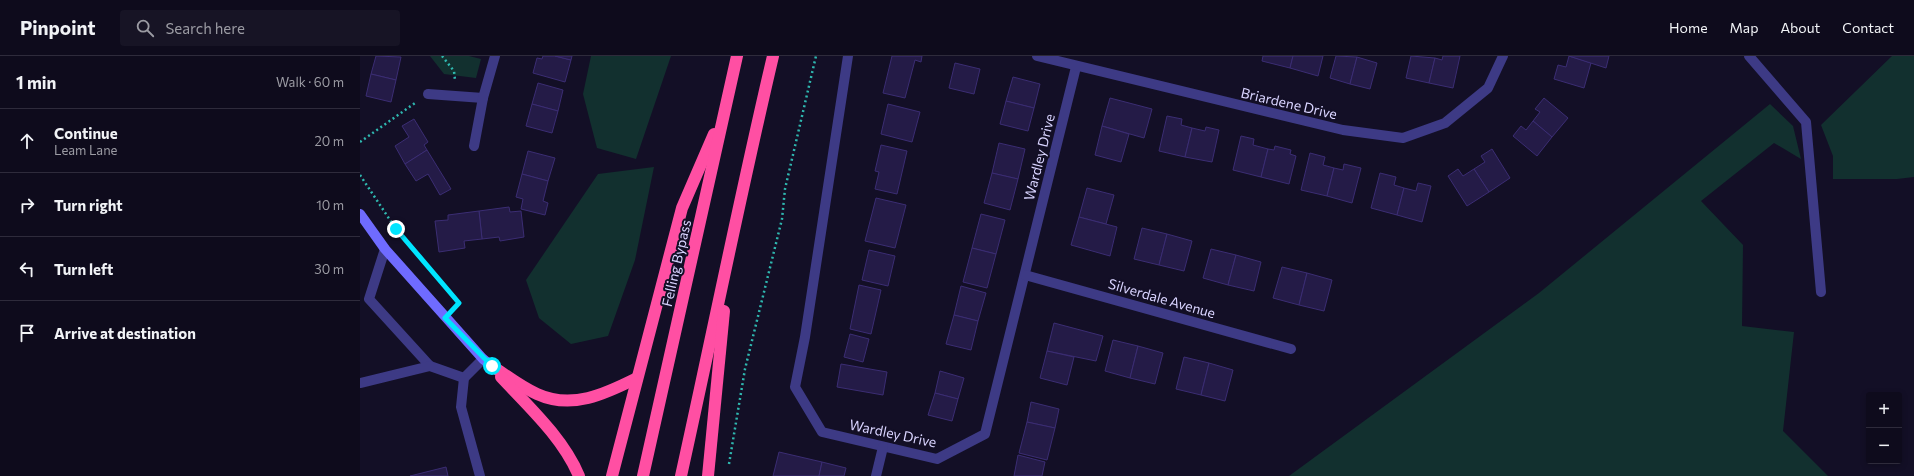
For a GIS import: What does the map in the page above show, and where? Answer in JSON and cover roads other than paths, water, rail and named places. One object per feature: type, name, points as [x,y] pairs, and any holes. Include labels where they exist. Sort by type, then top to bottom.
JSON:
[{"type":"highway","points":[[681,476],[740,196],[773,56]]},
{"type":"highway","name":"Felling Bypass","points":[[643,476],[737,57]]},
{"type":"highway","points":[[612,476],[682,208],[725,109]]},
{"type":"highway","points":[[708,476],[728,258]]},
{"type":"highway","points":[[487,363],[537,394],[561,401],[584,400],[607,393],[637,378]]},
{"type":"highway","points":[[487,363],[543,423],[573,460],[579,476]]},
{"type":"main road","points":[[360,214],[385,249],[445,318],[487,363]]},
{"type":"street","points":[[474,146],[483,98],[495,56]]},
{"type":"street","name":"Wardley Drive","points":[[848,56],[805,337],[795,387],[822,432],[937,459],[985,434],[1076,66]]},
{"type":"street","name":"Briardene Drive","points":[[1037,56],[1344,130],[1403,138],[1445,123],[1488,88],[1503,56]]},
{"type":"street","points":[[1749,56],[1806,122],[1822,292]]},
{"type":"street","points":[[428,94],[483,98]]},
{"type":"street","points":[[385,249],[369,299],[430,366],[464,378]]},
{"type":"street","name":"Silverdale Avenue","points":[[1024,275],[1291,349]]},
{"type":"street","points":[[464,378],[487,363]]},
{"type":"street","points":[[361,383],[430,366]]},
{"type":"street","points":[[464,378],[461,407],[480,476]]},
{"type":"street","points":[[876,476],[883,446]]}]
